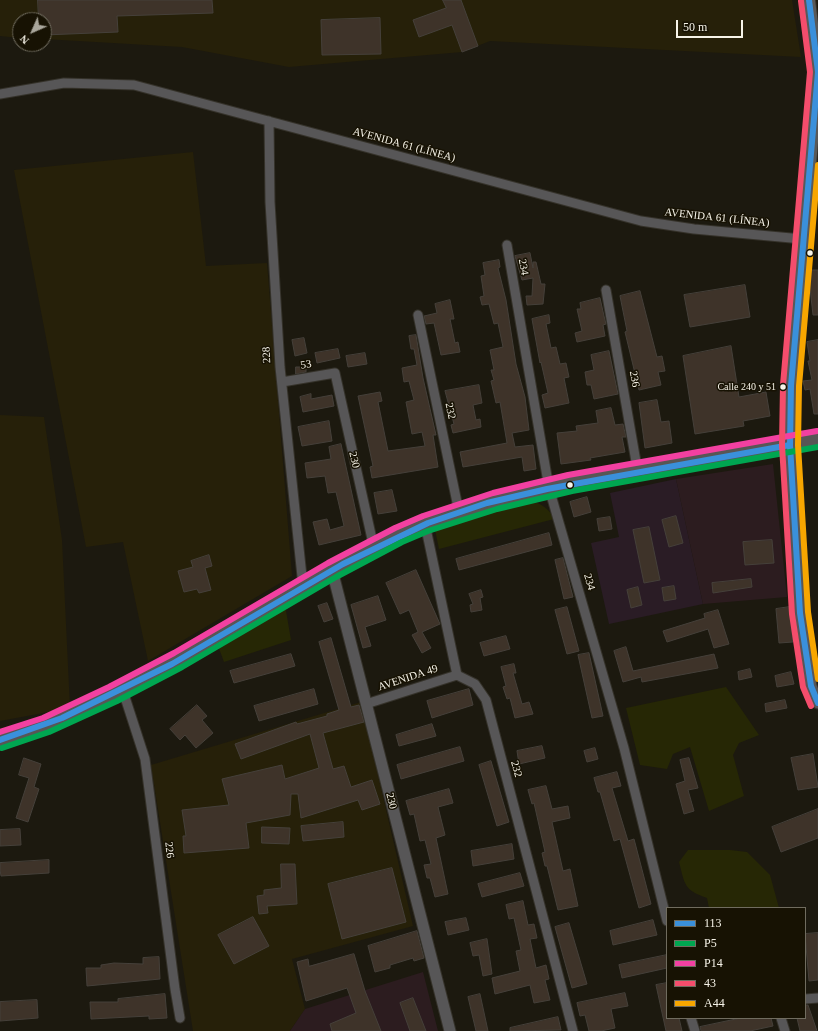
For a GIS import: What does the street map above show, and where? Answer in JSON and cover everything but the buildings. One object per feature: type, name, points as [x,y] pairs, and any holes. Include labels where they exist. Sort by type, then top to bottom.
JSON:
[{"type":"main road","points":[[790,445],[791,386],[802,239],[818,72],[809,0]]},
{"type":"main road","points":[[0,740],[46,725],[178,660],[332,570],[425,524],[459,512],[549,488],[818,439]]},
{"type":"street","name":"AVENIDA 61 (LÍNEA)","points":[[0,94],[64,83],[134,85],[641,221],[694,229],[802,239]]},
{"type":"street","name":"228","points":[[269,121],[270,202],[282,382],[303,586]]},
{"type":"street","name":"234","points":[[507,245],[549,488],[624,748],[666,917]]},
{"type":"street","name":"236","points":[[606,290],[638,472]]},
{"type":"street","name":"232","points":[[418,315],[459,512]]},
{"type":"street","name":"53","points":[[282,382],[335,373]]},
{"type":"street","name":"230","points":[[335,373],[374,548]]},
{"type":"street","points":[[790,445],[800,613],[811,686],[818,703]]},
{"type":"street","points":[[425,524],[457,675]]},
{"type":"street","name":"230","points":[[332,570],[450,1031]]},
{"type":"street","name":"232","points":[[457,675],[475,684],[486,700],[572,1031]]},
{"type":"street","name":"AVENIDA 49","points":[[366,704],[457,675]]},
{"type":"street","name":"226","points":[[122,688],[145,759],[180,1018]]},
{"type":"street","points":[[806,999],[818,998]]},
{"type":"street","points":[[691,1019],[695,1031]]},
{"type":"street","points":[[781,1019],[785,1031]]},
{"type":"shaded area","points":[[0,0],[792,0],[801,57],[490,41],[462,52],[289,67],[182,47],[52,39],[52,12],[12,12],[12,37],[0,36]]},
{"type":"shaded area","points":[[193,152],[206,266],[267,263],[292,576],[148,661],[123,542],[86,547],[14,170]]},
{"type":"shaded area","points":[[0,415],[44,417],[62,540],[70,708],[0,721]]},
{"type":"shaded area","points":[[773,464],[787,597],[703,604],[676,479]]},
{"type":"shaded area","points":[[676,479],[703,604],[609,624],[591,543],[619,537],[610,493]]},
{"type":"shaded area","points":[[531,500],[545,507],[554,519],[439,549],[434,525],[507,504]]},
{"type":"shaded area","points":[[285,605],[291,640],[224,662],[217,643]]},
{"type":"shaded area","points":[[726,687],[759,735],[739,743],[733,755],[744,796],[709,811],[690,747],[673,754],[667,769],[640,765],[626,708]]},
{"type":"shaded area","points":[[361,702],[413,926],[292,959],[305,1009],[290,1031],[193,1031],[151,765]]},
{"type":"shaded area","points":[[688,850],[730,850],[747,852],[770,875],[779,907],[709,907],[707,898],[694,892],[687,886],[684,881],[679,862]]},
{"type":"shaded area","points":[[423,972],[438,1031],[290,1031],[305,1009]]},
{"type":"transit line","name":"113","points":[[809,0],[818,72],[791,386],[790,445],[800,613],[811,686],[818,703]]},
{"type":"transit line","name":"43","points":[[801,1],[810,72],[783,385],[782,445],[792,614],[803,687],[811,706]]},
{"type":"transit line","name":"A44","points":[[818,165],[799,386],[798,445],[808,612],[818,679]]},
{"type":"transit line","name":"P14","points":[[0,732],[43,718],[109,687],[174,653],[328,563],[395,528],[423,516],[493,493],[568,475],[817,431]]},
{"type":"transit line","name":"113","points":[[0,740],[62,718],[172,664],[343,564],[428,523],[487,503],[547,489],[790,445]]},
{"type":"transit line","name":"P5","points":[[2,748],[49,732],[117,701],[182,667],[336,577],[402,542],[428,531],[497,509],[572,491],[818,447]]},
{"type":"place","name":"Calle 240 y 51","points":[[783,387]]}]
